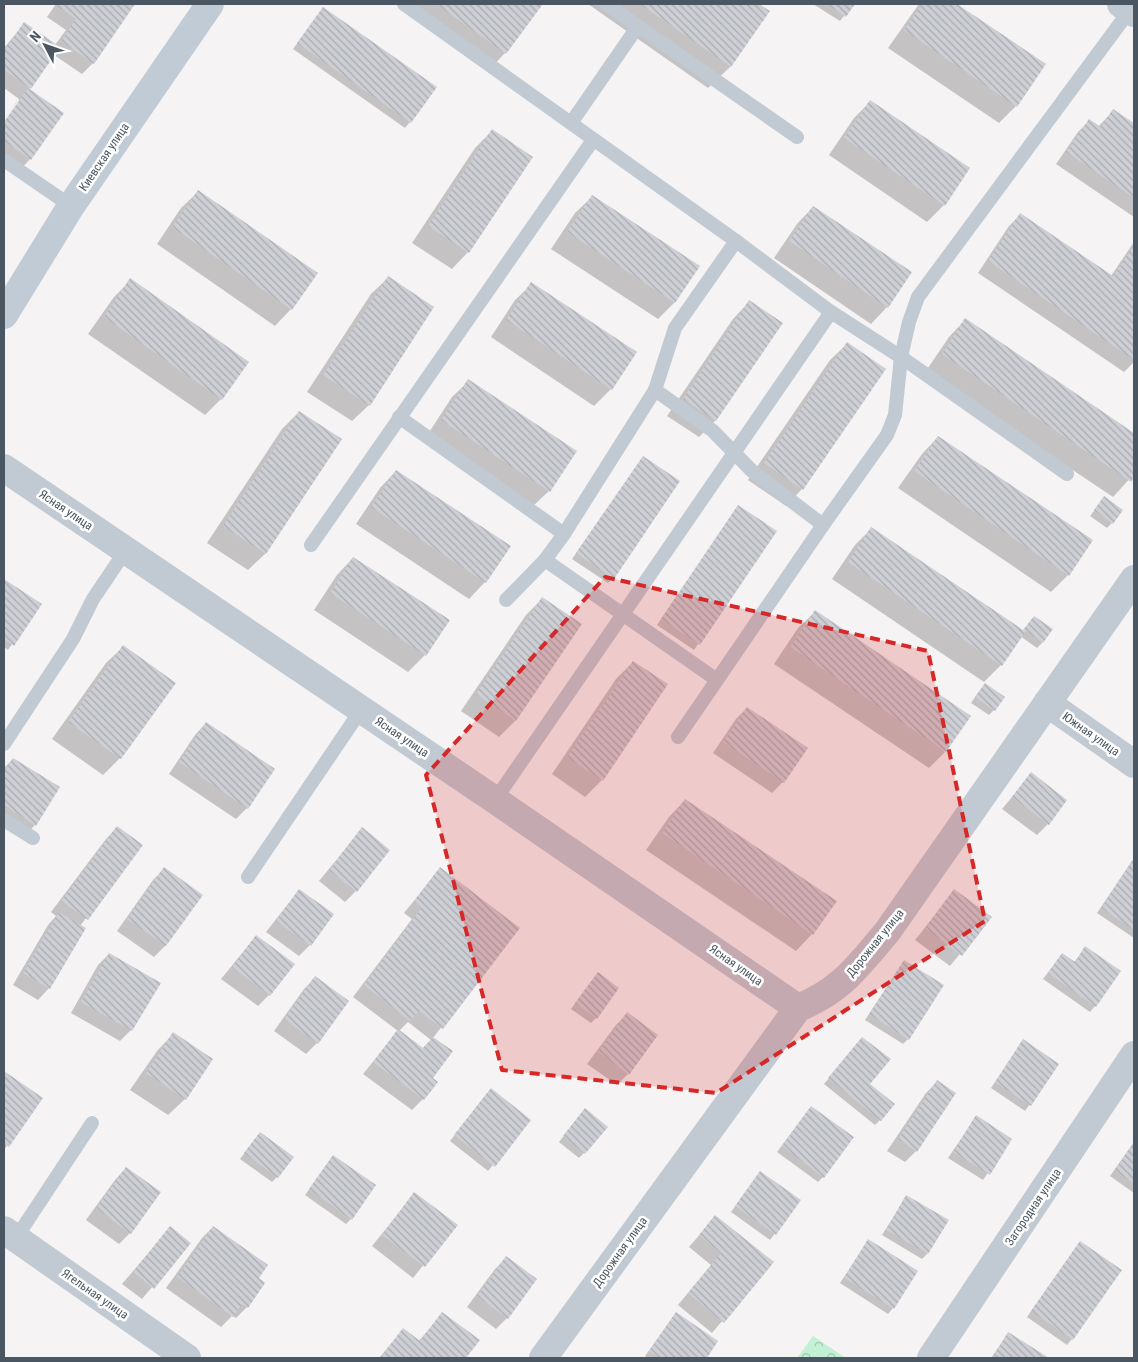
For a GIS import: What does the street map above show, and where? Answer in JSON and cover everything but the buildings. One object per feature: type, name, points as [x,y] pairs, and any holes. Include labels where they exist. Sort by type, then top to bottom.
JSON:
[{"type":"street","name":"Киевская улица","points":[[4,315],[71,206],[210,4]]},
{"type":"street","name":"Ясная улица","points":[[4,468],[495,800],[798,1008]]},
{"type":"street","name":"Дорожная улица","points":[[543,1358],[798,1008],[820,999],[850,976],[887,932],[1134,579]]},
{"type":"street","name":"Южная улица","points":[[1047,703],[1134,764]]},
{"type":"street","name":"Загородная улица","points":[[931,1358],[1134,1055]]},
{"type":"street","name":"Ягельная улица","points":[[10,1234],[187,1358]]},
{"type":"lane","points":[[404,4],[736,241],[831,312],[901,357],[1067,474]]},
{"type":"lane","points":[[606,4],[797,137]]},
{"type":"lane","points":[[678,737],[823,524],[887,435],[895,416],[901,357],[909,322],[918,297],[1128,9]]},
{"type":"lane","points":[[571,123],[638,26]]},
{"type":"lane","points":[[311,545],[593,140]]},
{"type":"lane","points":[[4,160],[71,206]]},
{"type":"lane","points":[[506,600],[545,560],[564,534],[655,390],[675,328],[736,241]]},
{"type":"lane","points":[[495,800],[831,312]]},
{"type":"lane","points":[[655,390],[713,431],[752,471],[823,524]]},
{"type":"lane","points":[[399,417],[564,534]]},
{"type":"lane","points":[[4,744],[73,639],[93,599],[126,550]]},
{"type":"lane","points":[[545,560],[717,680]]},
{"type":"lane","points":[[248,877],[361,710]]},
{"type":"lane","points":[[4,820],[33,838]]},
{"type":"lane","points":[[10,1234],[92,1123]]},
{"type":"highlighted area","points":[[605,577],[928,651],[985,921],[716,1093],[502,1070],[426,775]]},
{"type":"green space","points":[[813,1336],[846,1358],[797,1358]]}]
